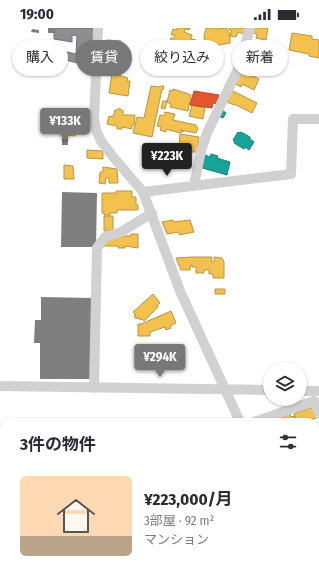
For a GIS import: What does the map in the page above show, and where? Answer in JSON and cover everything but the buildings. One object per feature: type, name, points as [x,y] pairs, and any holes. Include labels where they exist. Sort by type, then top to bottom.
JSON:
[{"type":"street","points":[[98,28],[94,118],[96,130],[114,158],[144,192],[180,291],[238,418]]},
{"type":"street","points":[[194,185],[201,151],[207,133],[239,67],[250,28]]},
{"type":"street","points":[[144,192],[291,174],[293,119],[319,119]]},
{"type":"street","points":[[94,388],[97,248],[105,237],[120,232],[152,213]]},
{"type":"street","points":[[0,386],[263,390]]},
{"type":"street","points":[[307,390],[319,391]]},
{"type":"street","points":[[265,418],[314,401],[319,414]]}]
